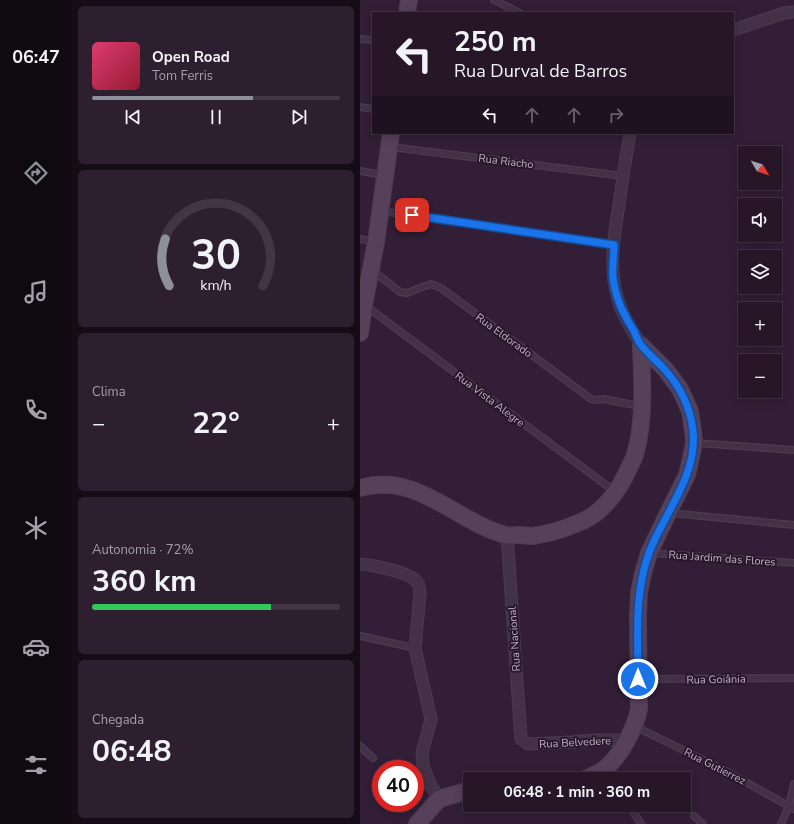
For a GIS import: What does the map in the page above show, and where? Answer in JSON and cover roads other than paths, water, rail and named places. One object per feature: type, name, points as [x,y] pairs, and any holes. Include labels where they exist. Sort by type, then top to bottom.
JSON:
[{"type":"street","points":[[407,12],[409,0]]},
{"type":"street","points":[[734,30],[791,14]]},
{"type":"street","points":[[610,772],[630,733],[637,718],[639,709],[638,617],[639,593],[643,573],[649,553],[687,475],[694,443],[690,411],[680,389],[666,370],[641,345],[623,314],[617,297],[613,277],[614,245],[630,134]]},
{"type":"street","points":[[360,333],[362,304],[370,268],[368,241],[380,211],[390,140]]},
{"type":"street","points":[[360,488],[382,485],[399,486],[432,498],[486,528],[507,535],[533,536],[561,530],[583,521],[600,510],[616,493],[627,474],[636,452],[642,406],[641,345]]},
{"type":"street","name":"Rua Nacional","points":[[507,535],[520,734],[521,739],[524,742]]},
{"type":"street","points":[[360,564],[376,566],[405,574],[417,581],[419,586],[420,594],[415,648],[431,719],[422,753],[423,766],[430,784],[439,799]]},
{"type":"street","name":"Rua Belvedere","points":[[524,742],[528,744],[572,742],[593,740],[630,733]]},
{"type":"street","points":[[417,824],[439,799],[463,792]]},
{"type":"lane","points":[[494,0],[518,12]]},
{"type":"lane","points":[[360,38],[372,40]]},
{"type":"lane","points":[[360,107],[372,109]]},
{"type":"lane","name":"Rua Riacho","points":[[390,140],[623,176]]},
{"type":"lane","points":[[360,171],[385,175]]},
{"type":"lane","points":[[380,211],[614,245]]},
{"type":"lane","name":"Rua Eldorado","points":[[370,268],[400,292],[407,293],[431,284],[440,288],[524,348],[591,399],[603,399],[642,406]]},
{"type":"lane","name":"Rua Vista Alegre","points":[[362,304],[616,493]]},
{"type":"lane","points":[[694,443],[794,450]]},
{"type":"lane","points":[[668,513],[794,526]]},
{"type":"lane","name":"Rua Jardim das Flores","points":[[649,553],[794,563]]},
{"type":"lane","points":[[360,636],[415,648]]},
{"type":"lane","name":"Rua Goiânia","points":[[638,679],[794,678]]},
{"type":"lane","name":"Rua Gutierrez","points":[[630,733],[724,770],[792,807]]},
{"type":"lane","points":[[360,746],[373,758]]},
{"type":"lane","points":[[781,824],[792,807],[794,784]]},
{"type":"lane","points":[[633,812],[641,824]]},
{"type":"lane","points":[[694,816],[703,824]]}]
